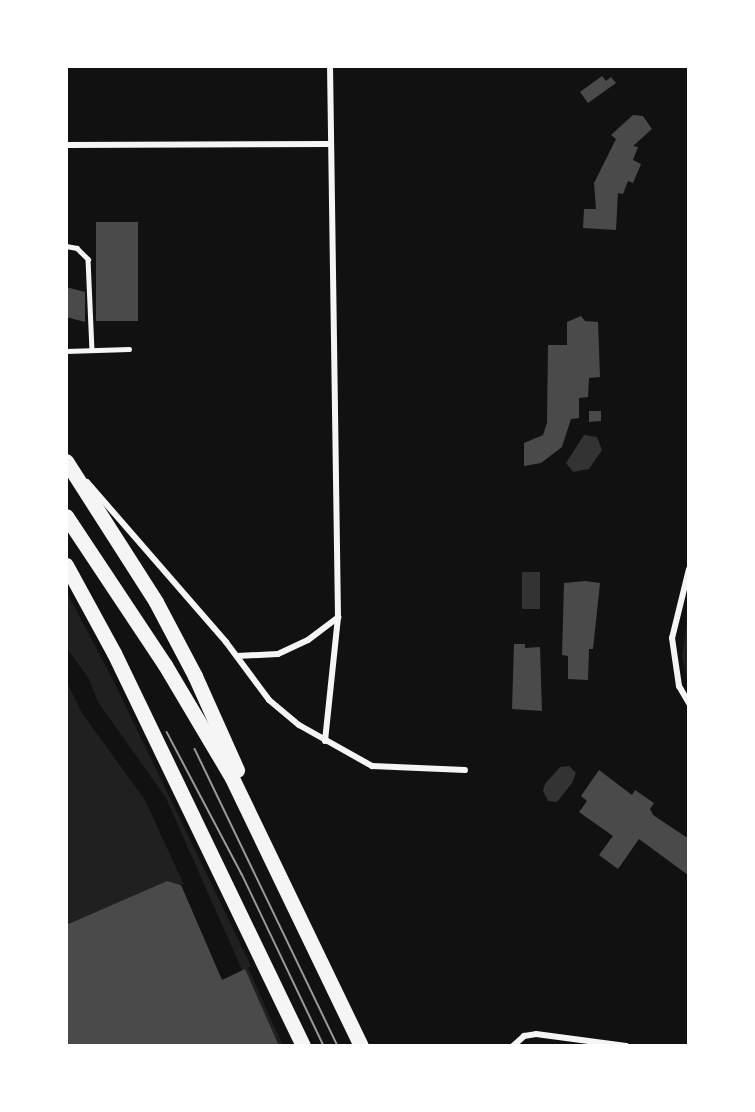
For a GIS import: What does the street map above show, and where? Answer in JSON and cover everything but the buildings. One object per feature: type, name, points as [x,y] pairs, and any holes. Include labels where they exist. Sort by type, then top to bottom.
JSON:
[{"type":"highway","points":[[66,460],[156,602],[195,676],[258,826],[361,1046]]},
{"type":"highway","points":[[66,516],[165,665],[258,826]]},
{"type":"highway","points":[[66,565],[114,652],[303,1046]]},
{"type":"street","points":[[325,741],[338,617],[330,66]]},
{"type":"street","points":[[66,145],[330,144]]},
{"type":"street","points":[[66,460],[237,656],[269,700],[325,741],[372,766],[465,770]]},
{"type":"street","points":[[689,569],[672,638],[679,686],[689,703]]},
{"type":"street","points":[[237,656],[278,654],[308,640],[338,617]]},
{"type":"street","points":[[513,1046],[524,1036],[536,1034],[626,1046]]},
{"type":"lane","points":[[66,246],[77,248],[88,259],[92,350]]},
{"type":"lane","points":[[66,351],[129,349]]},
{"type":"shaded area","points":[[584,435],[597,437],[602,450],[589,469],[573,472],[566,463]]},
{"type":"shaded area","points":[[522,572],[540,572],[540,609],[522,609]]},
{"type":"shaded area","points":[[66,591],[113,680],[251,966],[248,968],[283,1046],[279,1046],[242,970],[166,798],[98,702],[89,679],[66,647]]},
{"type":"shaded area","points":[[689,604],[689,691],[682,656]]},
{"type":"shaded area","points":[[66,680],[82,713],[145,800],[184,885],[167,881],[66,925]]},
{"type":"shaded area","points":[[569,766],[576,773],[572,783],[557,802],[548,801],[543,791],[545,784],[560,767]]},
{"type":"tram line","points":[[167,732],[242,874],[324,1046]]},
{"type":"tram line","points":[[195,749],[338,1046]]}]
